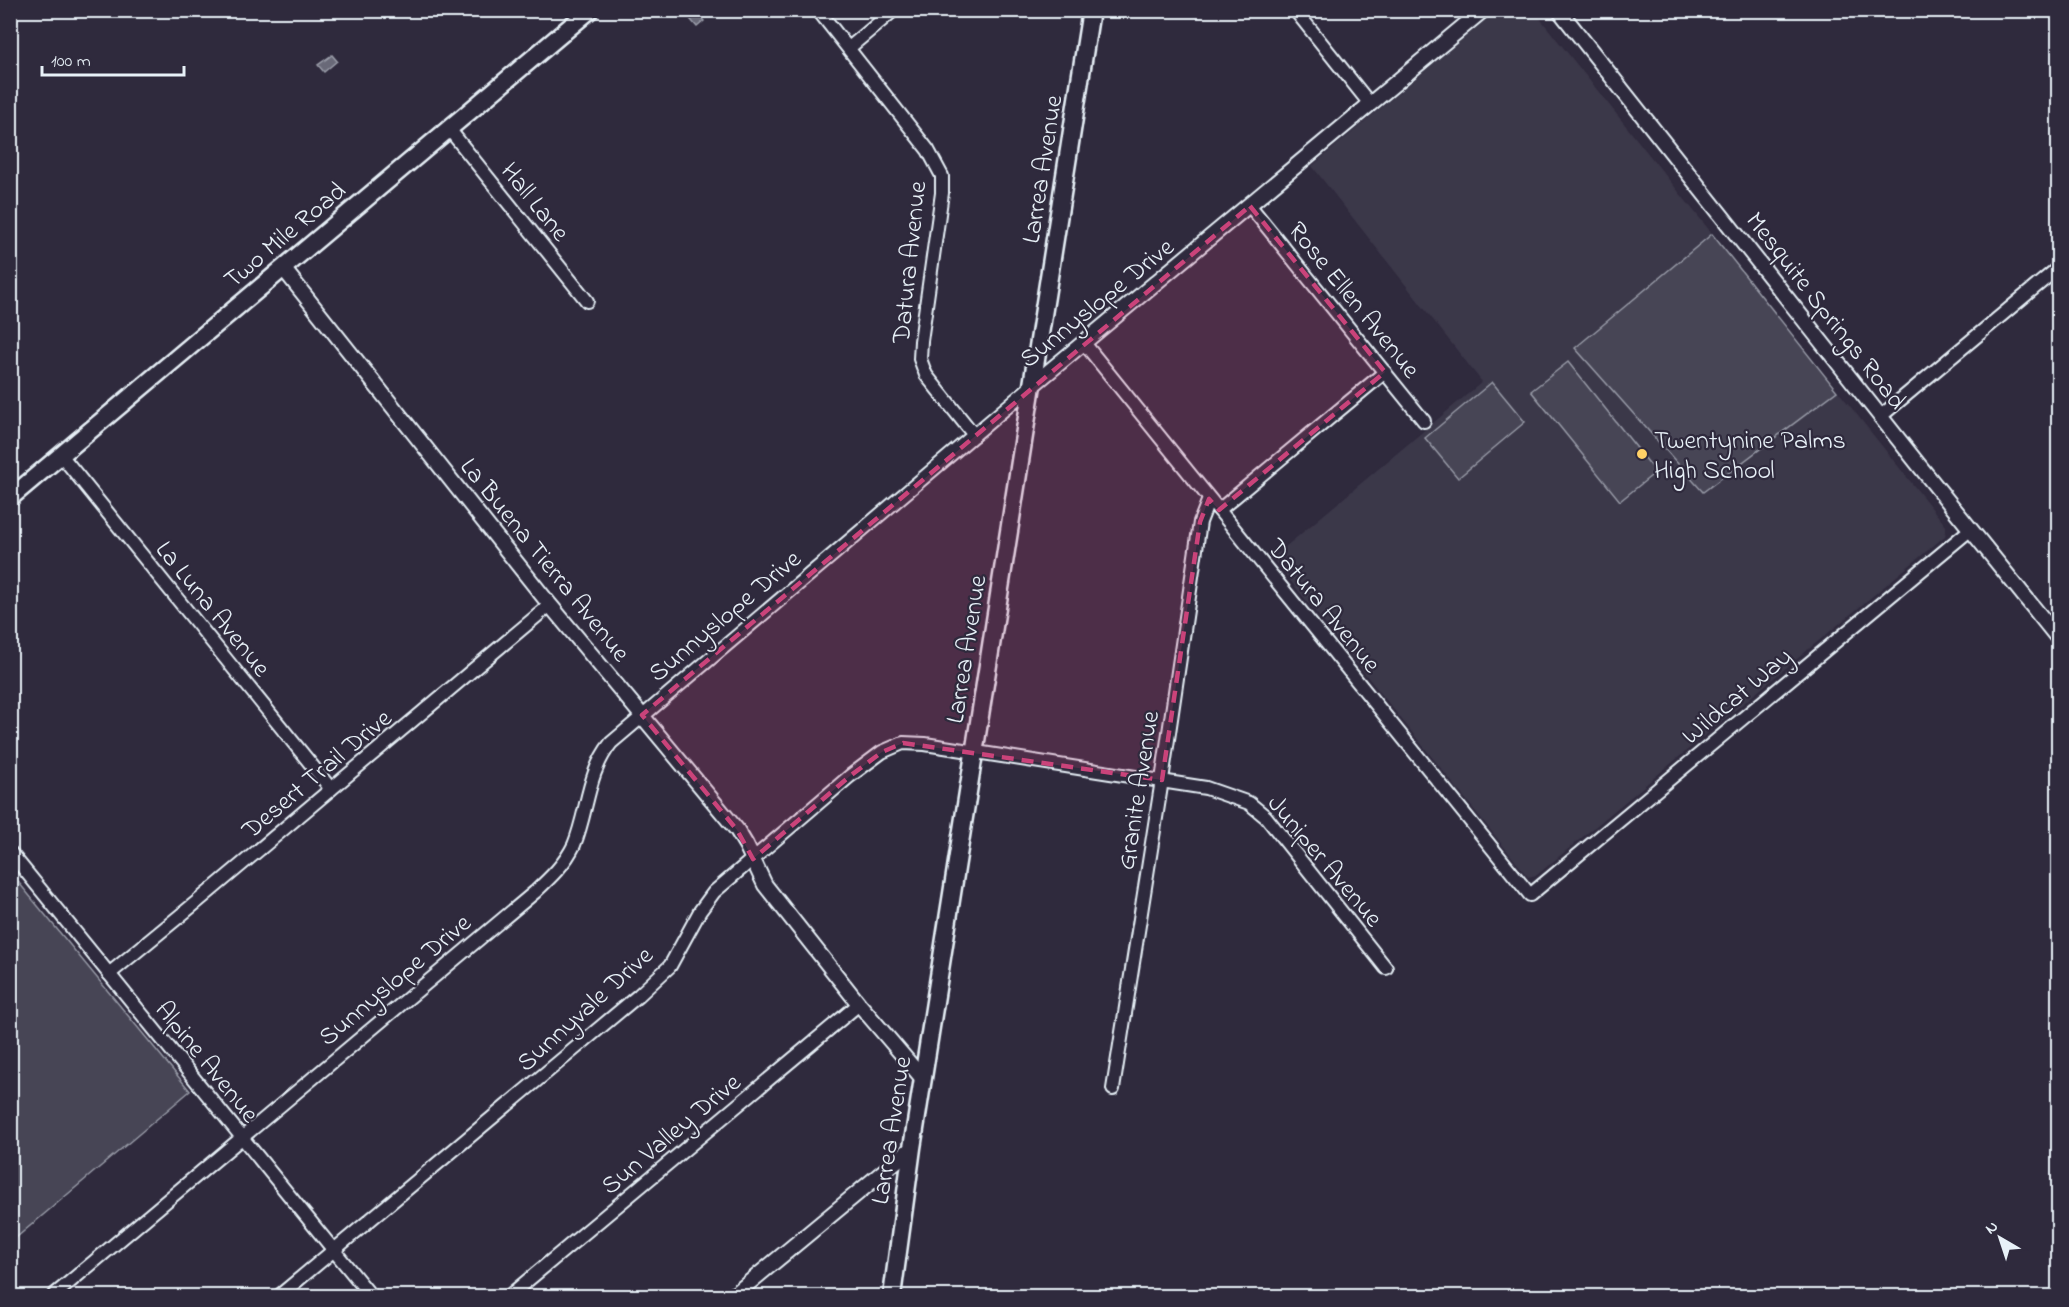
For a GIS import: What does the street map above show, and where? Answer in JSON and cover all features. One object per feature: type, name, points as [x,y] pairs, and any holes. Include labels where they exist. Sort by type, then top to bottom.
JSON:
[{"type":"main road","name":"Two Mile Road","points":[[10,498],[590,10]]},
{"type":"main road","name":"Larrea Avenue","points":[[892,1296],[912,1148],[1092,10]]},
{"type":"street","name":"Datura Avenue","points":[[818,10],[928,150],[942,176],[942,193],[920,359],[926,375],[974,435]]},
{"type":"street","points":[[849,48],[894,10]]},
{"type":"street","points":[[1295,10],[1370,104]]},
{"type":"street","name":"Sunnyslope Drive","points":[[53,1296],[526,900],[558,870],[574,843],[584,813],[591,780],[604,752],[642,715],[1034,384],[1483,10]]},
{"type":"street","name":"Mesquite Springs Road","points":[[1559,10],[2058,638]]},
{"type":"street","name":"Hall Lane","points":[[449,129],[587,301]]},
{"type":"street","name":"Rose Ellen Avenue","points":[[1250,206],[1424,421]]},
{"type":"street","name":"La Buena Tierra Avenue","points":[[283,268],[550,604],[737,830],[765,885],[859,1004],[923,1079]]},
{"type":"street","points":[[1881,416],[2058,268]]},
{"type":"street","name":"Datura Avenue","points":[[1084,343],[1530,895]]},
{"type":"street","points":[[1219,510],[1385,372]]},
{"type":"street","name":"La Luna Avenue","points":[[62,455],[331,789]]},
{"type":"street","name":"Granite Avenue","points":[[1113,1089],[1200,522],[1209,499]]},
{"type":"street","name":"Wildcat Way","points":[[1530,895],[1971,529]]},
{"type":"street","name":"Desert Trail Drive","points":[[109,974],[550,604]]},
{"type":"street","name":"Sunnyvale Drive","points":[[279,1296],[639,995],[670,966],[700,911],[714,892],[850,776],[882,752],[903,743],[975,752]]},
{"type":"street","name":"Juniper Avenue","points":[[975,752],[1206,788],[1249,803],[1266,818],[1386,968]]},
{"type":"street","name":"Alpine Avenue","points":[[10,852],[371,1296]]},
{"type":"street","name":"Sun Valley Drive","points":[[509,1296],[859,1004]]},
{"type":"street","points":[[733,1296],[912,1148]]},
{"type":"highlighted area","points":[[1250,206],[1385,372],[1219,510],[1209,499],[1200,522],[1162,780],[903,743],[882,752],[850,776],[753,859],[737,830],[642,715]]},
{"type":"shaded area","name":"Twentynine Palms High School","points":[[1497,10],[1534,11],[1946,526],[1945,536],[1537,875],[1528,877],[1272,558],[1482,382],[1312,166]]},
{"type":"shaded area","points":[[1712,234],[1837,391],[1703,492],[1575,348]]},
{"type":"shaded area","points":[[1568,362],[1656,472],[1620,501],[1531,391]]},
{"type":"shaded area","points":[[1492,382],[1525,422],[1458,478],[1425,438]]},
{"type":"shaded area","points":[[10,872],[190,1091],[11,1242],[10,1242]]},
{"type":"water","points":[[694,11],[704,21],[697,27],[686,14]]},
{"type":"water","points":[[332,55],[337,61],[324,72],[318,65]]},
{"type":"place","name":"Twentynine Palms High School","points":[[1642,454]]}]
